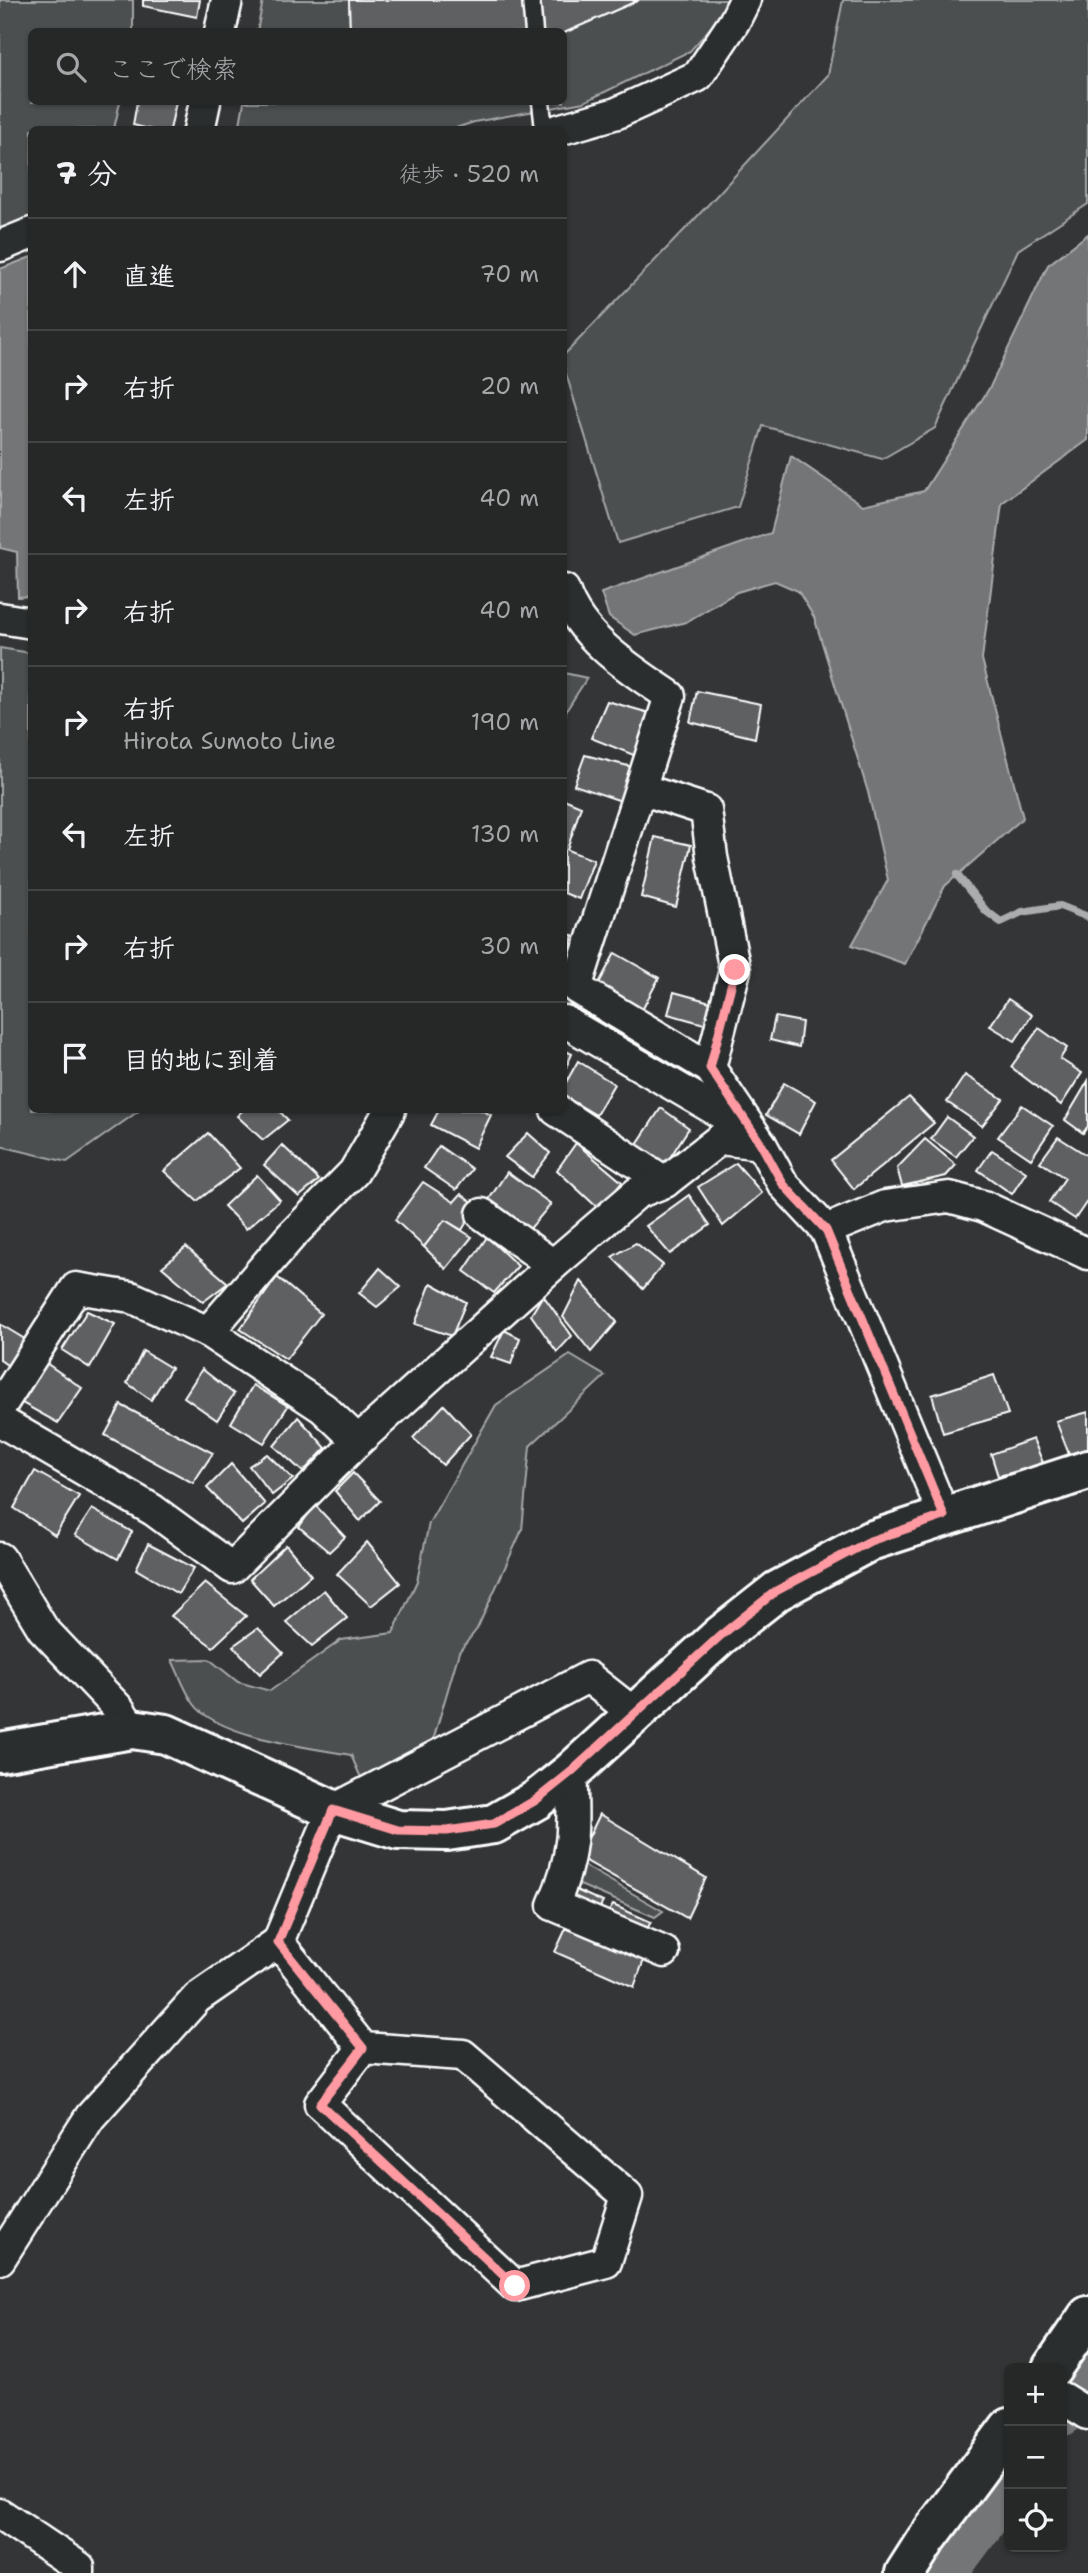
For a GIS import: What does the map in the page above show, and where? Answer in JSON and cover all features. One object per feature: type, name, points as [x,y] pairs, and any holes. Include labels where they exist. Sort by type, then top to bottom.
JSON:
[{"type":"main road","points":[[0,1752],[132,1729],[166,1734],[333,1810],[398,1830],[447,1831],[494,1824],[536,1800],[571,1772],[720,1636],[776,1591],[870,1541],[1088,1470]]},
{"type":"main road","points":[[1055,2363],[1088,2316]]},
{"type":"main road","points":[[905,2573],[926,2540],[1004,2435]]},
{"type":"street","points":[[221,28],[227,0]]},
{"type":"street","points":[[567,127],[617,113],[698,76],[734,22],[745,0]]},
{"type":"street","points":[[200,126],[204,105]]},
{"type":"street","points":[[0,246],[28,235]]},
{"type":"street","points":[[567,600],[595,639],[632,670],[670,696],[576,988],[710,1068],[761,1144],[783,1184],[826,1230],[944,1516]]},
{"type":"street","points":[[0,618],[28,622]]},
{"type":"street","points":[[641,789],[706,810],[712,857],[735,970],[710,1068]]},
{"type":"street","points":[[567,1023],[732,1119],[761,1144]]},
{"type":"street","points":[[208,1332],[291,1236],[354,1172],[388,1113]]},
{"type":"street","points":[[561,1113],[665,1182]]},
{"type":"street","points":[[0,1421],[153,1510],[232,1568],[358,1441],[637,1193],[665,1182],[720,1139],[761,1144]]},
{"type":"street","points":[[826,1230],[886,1206],[949,1197],[983,1206],[1088,1254]]},
{"type":"street","points":[[482,1214],[553,1265]]},
{"type":"street","points":[[0,1407],[76,1288],[131,1297],[208,1332],[323,1408],[358,1441]]},
{"type":"street","points":[[0,1558],[43,1629],[119,1709],[132,1729]]},
{"type":"street","points":[[0,2259],[90,2116],[197,1998],[278,1942],[333,1810],[588,1677],[635,1714]]},
{"type":"street","points":[[571,1772],[571,1858],[553,1905],[664,1952]]},
{"type":"street","points":[[278,1942],[363,2048],[463,2055],[627,2196],[606,2262],[515,2286],[320,2104],[363,2048]]},
{"type":"street","points":[[0,2514],[79,2567],[79,2573]]},
{"type":"lane","points":[[531,0],[534,28]]},
{"type":"lane","points":[[541,105],[544,126]]},
{"type":"shaded area","points":[[0,0],[133,0],[133,28],[28,28],[28,105],[119,105],[115,126],[28,126],[28,217],[0,229]]},
{"type":"shaded area","points":[[263,0],[349,0],[350,28],[258,28]]},
{"type":"shaded area","points":[[639,0],[733,0],[690,51],[584,102],[462,126],[240,126],[243,105],[567,105],[567,32]]},
{"type":"shaded area","points":[[843,0],[1088,0],[1088,204],[1018,250],[935,428],[882,459],[763,426],[738,507],[618,543],[567,377],[567,352],[828,75]]},
{"type":"shaded area","points":[[1088,234],[1088,440],[1002,503],[982,659],[1023,818],[945,886],[905,964],[852,945],[888,880],[868,792],[814,617],[798,591],[775,581],[737,592],[686,622],[635,635],[609,617],[601,593],[771,533],[791,456],[863,505],[924,491],[990,387],[1048,265]]},
{"type":"shaded area","points":[[28,258],[28,596],[18,597],[17,552],[0,548],[0,269]]},
{"type":"shaded area","points":[[0,648],[28,653],[28,1113],[136,1113],[67,1162],[0,1146]]},
{"type":"shaded area","points":[[567,674],[587,678],[567,709]]},
{"type":"shaded area","points":[[570,1355],[605,1376],[530,1446],[522,1530],[477,1629],[459,1652],[434,1737],[405,1784],[368,1794],[351,1755],[244,1733],[223,1725],[194,1704],[172,1660],[209,1659],[238,1682],[270,1691],[341,1640],[393,1633],[417,1581],[429,1523],[496,1405]]},
{"type":"shaded area","points":[[583,1865],[663,1911],[655,1917],[575,1883]]},
{"type":"building","points":[[143,0],[200,0],[197,17],[143,6]]},
{"type":"building","points":[[349,0],[639,0],[567,32],[567,28],[350,28]]},
{"type":"building","points":[[136,105],[175,105],[171,126],[133,125]]},
{"type":"building","points":[[697,691],[761,704],[755,738],[690,722]]},
{"type":"building","points":[[607,701],[653,714],[641,758],[591,738]]},
{"type":"building","points":[[585,755],[640,769],[627,803],[574,785]]},
{"type":"building","points":[[567,800],[581,806],[567,850]]},
{"type":"building","points":[[655,837],[691,845],[676,907],[641,897]]},
{"type":"building","points":[[567,850],[594,860],[579,899],[567,894]]},
{"type":"building","points":[[567,934],[573,935],[567,961]]},
{"type":"building","points":[[615,953],[659,978],[640,1014],[597,987]]},
{"type":"building","points":[[674,992],[714,1003],[708,1025],[668,1014]]},
{"type":"building","points":[[1008,999],[1032,1015],[1015,1041],[990,1026]]},
{"type":"building","points":[[775,1017],[802,1022],[799,1047],[770,1040]]},
{"type":"building","points":[[1039,1028],[1067,1048],[1060,1059],[1082,1073],[1061,1105],[1011,1067]]},
{"type":"building","points":[[567,1052],[572,1054],[567,1065]]},
{"type":"building","points":[[578,1061],[614,1084],[596,1115],[567,1098],[567,1081]]},
{"type":"building","points":[[965,1075],[1003,1099],[982,1126],[947,1102]]},
{"type":"building","points":[[1088,1081],[1088,1126],[1083,1133],[1065,1120]]},
{"type":"building","points":[[784,1083],[816,1101],[799,1134],[766,1115]]},
{"type":"building","points":[[909,1097],[934,1123],[854,1189],[831,1160]]},
{"type":"building","points":[[1022,1105],[1053,1126],[1031,1159],[998,1137]]},
{"type":"building","points":[[661,1108],[689,1128],[660,1173],[631,1153]]},
{"type":"building","points":[[240,1113],[281,1113],[288,1120],[263,1140],[237,1116]]},
{"type":"building","points":[[437,1113],[491,1115],[475,1148],[431,1125]]},
{"type":"building","points":[[947,1117],[973,1136],[956,1157],[931,1139]]},
{"type":"building","points":[[208,1133],[240,1168],[197,1201],[164,1171]]},
{"type":"building","points":[[528,1133],[550,1153],[532,1177],[505,1157]]},
{"type":"building","points":[[1058,1137],[1088,1156],[1088,1200],[1075,1219],[1049,1202],[1065,1178],[1040,1162]]},
{"type":"building","points":[[925,1139],[956,1165],[946,1176],[902,1186],[897,1168]]},
{"type":"building","points":[[576,1143],[622,1182],[600,1210],[557,1170]]},
{"type":"building","points":[[282,1145],[319,1180],[299,1197],[264,1165]]},
{"type":"building","points":[[439,1146],[472,1169],[456,1190],[424,1168]]},
{"type":"building","points":[[992,1150],[1026,1172],[1012,1194],[978,1170]]},
{"type":"building","points":[[736,1163],[762,1193],[723,1226],[698,1187]]},
{"type":"building","points":[[507,1172],[551,1204],[528,1231],[488,1201]]},
{"type":"building","points":[[257,1175],[280,1200],[246,1229],[224,1206]]},
{"type":"building","points":[[423,1182],[454,1202],[461,1194],[477,1205],[462,1230],[445,1220],[424,1247],[395,1220]]},
{"type":"building","points":[[689,1195],[710,1225],[670,1254],[646,1226]]},
{"type":"building","points":[[445,1220],[472,1237],[446,1269],[424,1247]]},
{"type":"building","points":[[487,1237],[518,1266],[494,1293],[464,1271]]},
{"type":"building","points":[[636,1243],[663,1265],[643,1289],[612,1257]]},
{"type":"building","points":[[186,1247],[228,1283],[203,1302],[162,1267]]},
{"type":"building","points":[[380,1268],[401,1287],[377,1307],[359,1293]]},
{"type":"building","points":[[277,1277],[321,1314],[286,1359],[240,1329]]},
{"type":"building","points":[[581,1281],[617,1322],[591,1352],[563,1317]]},
{"type":"building","points":[[431,1283],[466,1302],[452,1336],[415,1324]]},
{"type":"building","points":[[543,1295],[572,1336],[557,1352],[531,1315]]},
{"type":"building","points":[[87,1311],[115,1324],[90,1368],[62,1350]]},
{"type":"building","points":[[0,1324],[28,1341],[10,1367],[0,1360]]},
{"type":"building","points":[[504,1330],[520,1338],[511,1364],[491,1357]]},
{"type":"building","points":[[143,1351],[171,1368],[151,1400],[127,1383]]},
{"type":"building","points":[[46,1363],[82,1388],[58,1423],[20,1402]]},
{"type":"building","points":[[202,1369],[234,1394],[217,1420],[184,1397]]},
{"type":"building","points":[[994,1375],[1008,1414],[943,1433],[932,1395]]},
{"type":"building","points":[[253,1385],[288,1406],[264,1443],[231,1423]]},
{"type":"building","points":[[121,1405],[213,1453],[193,1483],[105,1435]]},
{"type":"building","points":[[444,1405],[471,1434],[443,1465],[413,1438]]},
{"type":"building","points":[[1088,1412],[1088,1449],[1069,1454],[1056,1421]]},
{"type":"building","points":[[298,1417],[326,1448],[303,1472],[274,1446]]},
{"type":"building","points":[[1033,1439],[1044,1465],[998,1476],[991,1454]]},
{"type":"building","points":[[267,1454],[293,1479],[272,1495],[249,1466]]},
{"type":"building","points":[[231,1464],[265,1504],[242,1524],[207,1488]]},
{"type":"building","points":[[35,1471],[79,1496],[55,1535],[14,1508]]},
{"type":"building","points":[[353,1473],[380,1501],[360,1521],[335,1491]]},
{"type":"building","points":[[315,1505],[345,1537],[329,1552],[299,1527]]},
{"type":"building","points":[[92,1509],[132,1532],[118,1559],[75,1535]]},
{"type":"building","points":[[367,1542],[400,1583],[371,1606],[337,1574]]},
{"type":"building","points":[[148,1544],[194,1568],[178,1594],[136,1569]]},
{"type":"building","points":[[286,1545],[311,1575],[274,1606],[250,1579]]},
{"type":"building","points":[[205,1583],[246,1616],[213,1647],[171,1616]]},
{"type":"building","points":[[324,1590],[347,1618],[312,1646],[286,1622]]},
{"type":"building","points":[[258,1628],[283,1653],[260,1674],[233,1646]]},
{"type":"building","points":[[600,1814],[706,1878],[687,1918],[579,1857]]},
{"type":"building","points":[[576,1890],[603,1902],[598,1911],[571,1901]]},
{"type":"building","points":[[613,1905],[651,1922],[645,1932],[606,1916]]},
{"type":"building","points":[[569,1922],[645,1957],[634,1987],[555,1952]]},
{"type":"waterway","points":[[957,875],[986,911],[1001,922],[1022,912],[1060,906],[1088,917]]},
{"type":"waterway","points":[[1067,2406],[1088,2376]]},
{"type":"waterway","points":[[944,2573],[1007,2489]]},
{"type":"route","points":[[515,2286],[320,2104],[363,2048],[278,1942],[333,1810],[398,1830],[447,1831],[494,1824],[536,1800],[571,1772],[720,1636],[776,1591],[870,1541],[944,1516],[826,1230],[783,1184],[761,1144],[710,1068],[735,970]]}]
